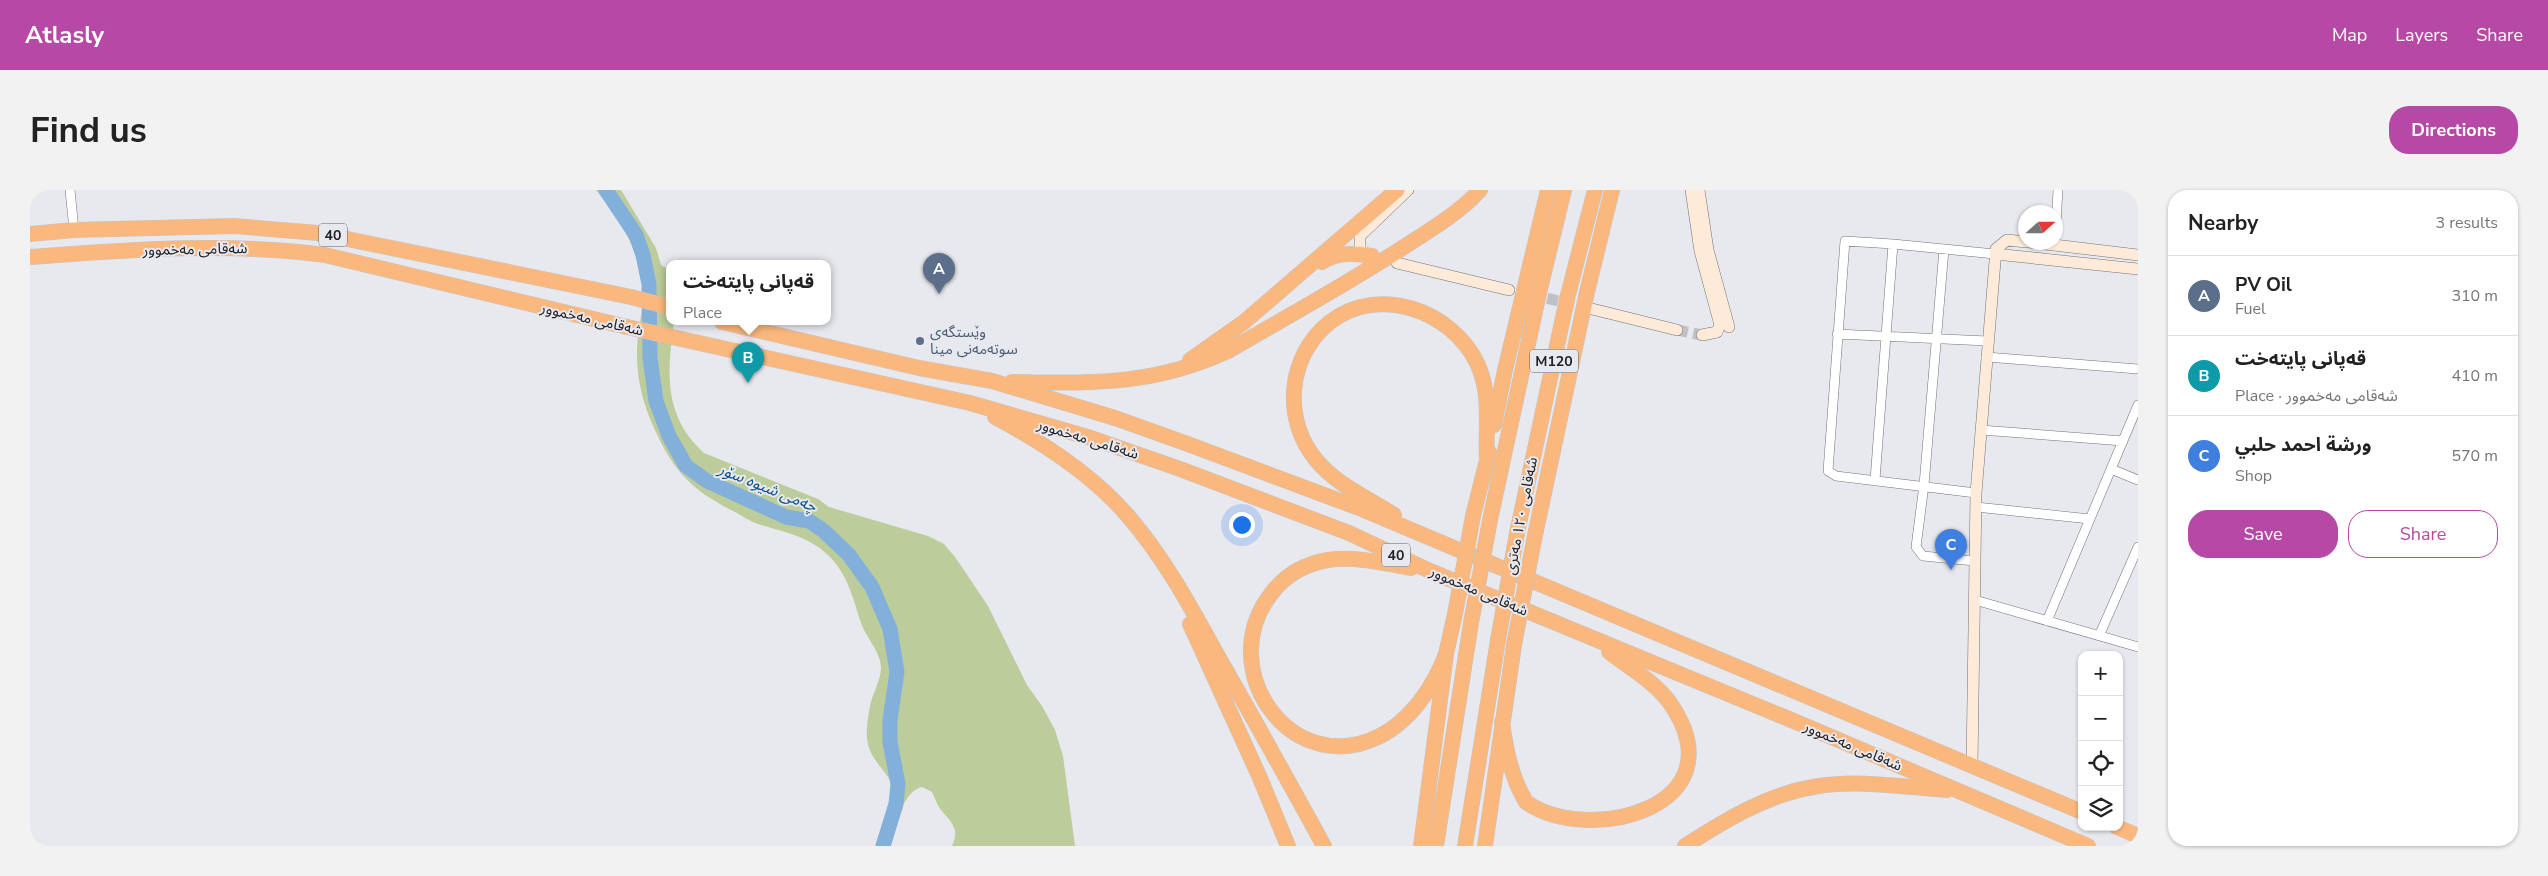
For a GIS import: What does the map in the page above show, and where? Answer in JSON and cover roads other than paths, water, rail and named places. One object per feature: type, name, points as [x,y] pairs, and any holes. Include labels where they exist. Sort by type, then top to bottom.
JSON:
[{"type":"highway","points":[[1157,375],[1194,358],[1218,341],[1397,190]]},
{"type":"highway","points":[[992,381],[1100,384],[1182,370],[1228,351],[1386,258],[1473,198],[1480,190]]},
{"type":"highway","points":[[1421,846],[1446,654],[1473,516],[1488,460],[1505,370],[1548,190]]},
{"type":"highway","name":"شەقامی ١٢٠ مەتری","points":[[1436,846],[1471,623],[1490,520],[1535,312],[1564,190]]},
{"type":"highway","name":"شەقامی ١٢٠ مەتری","points":[[1465,846],[1498,640],[1518,534],[1567,299],[1595,190]]},
{"type":"highway","points":[[1485,846],[1514,645],[1534,540],[1587,292],[1612,190]]},
{"type":"highway","name":"شەقامی مەخموور","points":[[30,234],[74,230],[234,226],[318,233],[631,297],[666,306]]},
{"type":"highway","points":[[158,228],[160,249]]},
{"type":"highway","name":"شەقامی مەخموور","points":[[30,257],[160,249],[257,248],[325,255],[627,328],[970,404],[1091,438],[1180,469],[1349,533],[1430,571],[1789,719],[2088,846]]},
{"type":"highway","points":[[1294,278],[1337,255],[1354,253],[1372,256]]},
{"type":"highway","points":[[1423,536],[1389,512],[1342,484],[1316,460],[1303,438],[1294,412],[1295,380],[1302,358],[1317,336],[1331,322],[1350,312],[1377,304],[1414,308],[1444,324],[1469,349],[1478,364],[1484,382],[1488,404],[1488,460]]},
{"type":"highway","name":"شەقامی مەخموور","points":[[735,325],[919,368],[992,381],[1124,421],[1359,508],[2078,810]]},
{"type":"highway","points":[[970,404],[1022,431],[1096,484],[1128,516],[1173,581],[1204,631],[1324,846]]},
{"type":"highway","points":[[1349,533],[1359,508]]},
{"type":"highway","points":[[1430,571],[1353,559],[1328,560],[1306,566],[1276,587],[1262,605],[1253,626],[1249,644],[1251,666],[1257,687],[1268,707],[1282,724],[1307,739],[1346,745],[1369,741],[1388,732],[1403,720],[1423,697],[1439,673],[1446,654]]},
{"type":"highway","points":[[1173,581],[1186,616],[1260,778],[1288,846]]},
{"type":"highway","points":[[1590,638],[1653,685],[1669,702],[1681,722],[1686,737],[1688,768],[1679,796],[1670,810]]},
{"type":"highway","points":[[1502,722],[1508,760],[1515,782],[1531,810],[1552,829]]},
{"type":"highway","points":[[1685,846],[1736,815],[1794,791],[1837,784],[1861,784],[1958,791]]},
{"type":"highway","points":[[1706,846],[1736,820],[1763,803]]},
{"type":"highway","points":[[2123,830],[2138,836]]},
{"type":"street","points":[[70,190],[74,230]]},
{"type":"street","points":[[1372,256],[1360,250],[1360,236],[1408,190]]},
{"type":"street","points":[[1691,190],[1700,251],[1720,325],[1716,332],[1702,335]]},
{"type":"street","points":[[1699,190],[1708,250],[1729,327]]},
{"type":"street","points":[[2057,205],[2058,190]]},
{"type":"street","points":[[1976,493],[1924,485],[1836,476],[1828,471],[1845,240],[2138,270]]},
{"type":"street","points":[[1972,766],[1976,493],[1987,341],[1997,245],[2004,241],[2018,242]]},
{"type":"street","points":[[1875,480],[1893,244]]},
{"type":"street","points":[[2063,245],[2138,255]]},
{"type":"street","points":[[1944,249],[1924,485],[1916,547],[1923,556],[1975,561]]},
{"type":"street","points":[[1397,263],[1509,290]]},
{"type":"street","points":[[1592,309],[1677,330]]},
{"type":"street","points":[[1837,334],[1987,341]]},
{"type":"street","points":[[1986,357],[2138,370]]},
{"type":"street","points":[[2047,621],[2138,405]]},
{"type":"street","points":[[1981,430],[2123,441]]},
{"type":"street","points":[[2111,468],[2138,480]]},
{"type":"street","points":[[1976,507],[2090,519]]},
{"type":"street","points":[[2099,636],[2138,547]]},
{"type":"street","points":[[1975,600],[2138,648]]},
{"type":"waterway","name":"چەمی شیوە سۆر","points":[[606,190],[636,235],[643,255],[649,284],[650,358],[656,401],[669,436],[686,466],[707,481],[786,517],[809,521],[824,531],[849,555],[872,587],[890,629],[897,672],[890,720],[890,742],[898,784],[896,804],[883,846]]},
{"type":"tunnel","points":[[1531,295],[1591,308]]},
{"type":"tunnel","points":[[1677,330],[1702,335]]},
{"type":"place","name":"PV Oil","points":[[939,294]]},
{"type":"place","name":"وێستگەی سوتەمەنی مینا","points":[[920,341]]},
{"type":"place","name":"قەپانی پایتەخت","points":[[748,383]]},
{"type":"place","name":"ورشة احمد حلبي","points":[[1951,570]]}]
